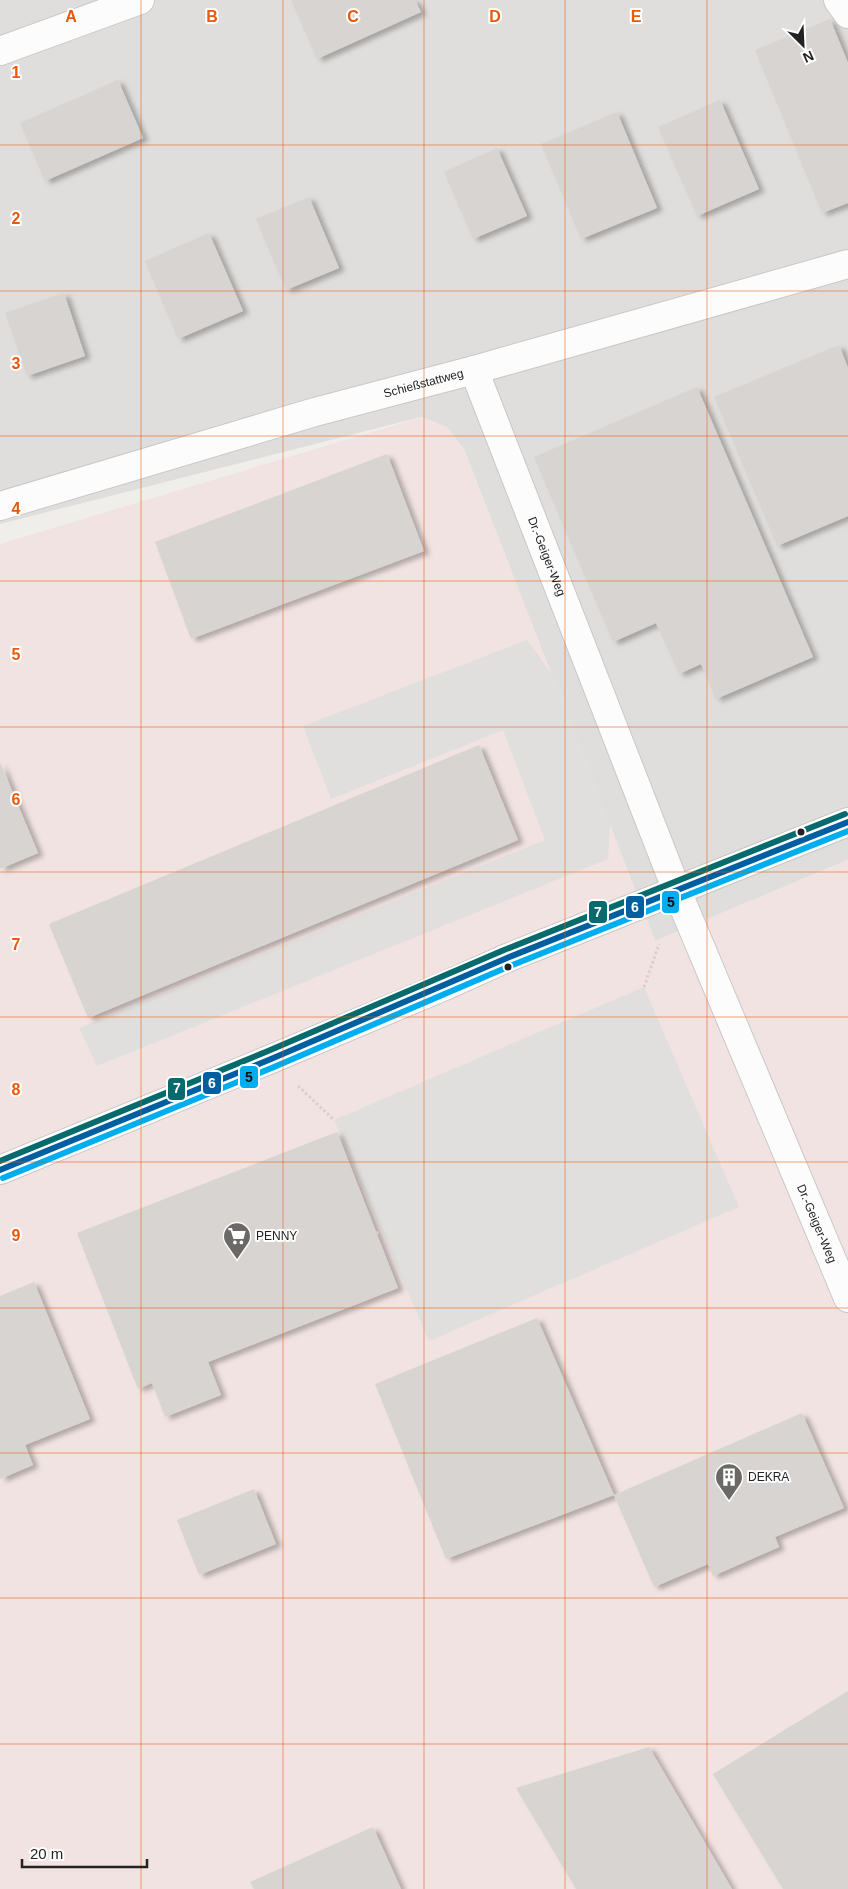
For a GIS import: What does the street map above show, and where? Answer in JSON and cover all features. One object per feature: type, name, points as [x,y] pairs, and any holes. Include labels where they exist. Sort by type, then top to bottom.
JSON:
[{"type":"street","points":[[0,52],[140,0]]},
{"type":"street","points":[[838,0],[848,14]]},
{"type":"street","name":"Schießstattweg","points":[[0,506],[315,412],[474,370],[848,264]]},
{"type":"street","name":"Dr.-Geiger-Weg","points":[[474,370],[677,891],[848,1298]]},
{"type":"street","points":[[0,1170],[271,1059],[507,958],[848,822]]},
{"type":"path","points":[[271,1059],[334,1120]]},
{"type":"path","points":[[376,1233],[382,1232]]},
{"type":"shaded area","points":[[0,0],[848,0],[848,860],[655,941],[464,449],[447,427],[421,417],[0,524]]},
{"type":"shaded area","points":[[422,417],[447,427],[464,449],[655,941],[848,860],[848,1889],[0,1889],[0,544]]},
{"type":"shaded area","points":[[527,640],[557,681],[610,823],[608,859],[97,1066],[79,1028],[545,840],[503,730],[331,799],[303,726]]},
{"type":"shaded area","points":[[644,987],[739,1207],[429,1341],[334,1120]]},
{"type":"building","points":[[291,0],[415,0],[421,12],[317,59]]},
{"type":"building","points":[[830,19],[848,63],[848,203],[822,213],[755,50]]},
{"type":"building","points":[[118,80],[143,138],[45,181],[20,123]]},
{"type":"building","points":[[720,100],[759,189],[697,216],[658,127]]},
{"type":"building","points":[[617,112],[657,208],[581,239],[541,144]]},
{"type":"building","points":[[497,148],[527,216],[473,239],[444,172]]},
{"type":"building","points":[[309,197],[339,268],[286,290],[256,219]]},
{"type":"building","points":[[209,233],[243,311],[178,339],[145,261]]},
{"type":"building","points":[[64,293],[85,356],[27,376],[5,313]]},
{"type":"building","points":[[839,345],[848,368],[848,516],[777,546],[714,397]]},
{"type":"building","points":[[697,387],[813,657],[716,699],[701,664],[679,674],[656,623],[613,642],[534,457]]},
{"type":"building","points":[[387,454],[424,551],[191,639],[155,542]]},
{"type":"building","points":[[479,745],[518,840],[88,1018],[49,924]]},
{"type":"building","points":[[0,762],[38,853],[0,869]]},
{"type":"building","name":"PENNY","points":[[337,1132],[398,1288],[208,1362],[221,1395],[165,1417],[152,1383],[138,1389],[77,1233]]},
{"type":"building","points":[[34,1282],[90,1419],[25,1445],[33,1465],[0,1479],[0,1296]]},
{"type":"building","points":[[537,1318],[614,1495],[446,1559],[375,1384]]},
{"type":"building","name":"DEKRA","points":[[802,1413],[844,1508],[775,1537],[779,1547],[713,1576],[708,1564],[654,1587],[614,1495]]},
{"type":"building","points":[[254,1489],[276,1544],[199,1575],[177,1520]]},
{"type":"building","points":[[848,1691],[848,1889],[783,1889],[713,1774]]},
{"type":"building","points":[[649,1747],[732,1889],[576,1889],[516,1788]]},
{"type":"building","points":[[373,1827],[401,1889],[254,1889],[250,1882]]},
{"type":"transit line","name":"7","points":[[0,1161],[268,1051],[504,950],[845,814]]},
{"type":"transit line","name":"6","points":[[0,1170],[271,1059],[507,958],[848,822]]},
{"type":"transit line","name":"5","points":[[3,1178],[274,1067],[510,966],[848,831]]},
{"type":"place","name":"PENNY","points":[[237,1260]]},
{"type":"place","name":"DEKRA","points":[[729,1501]]}]
